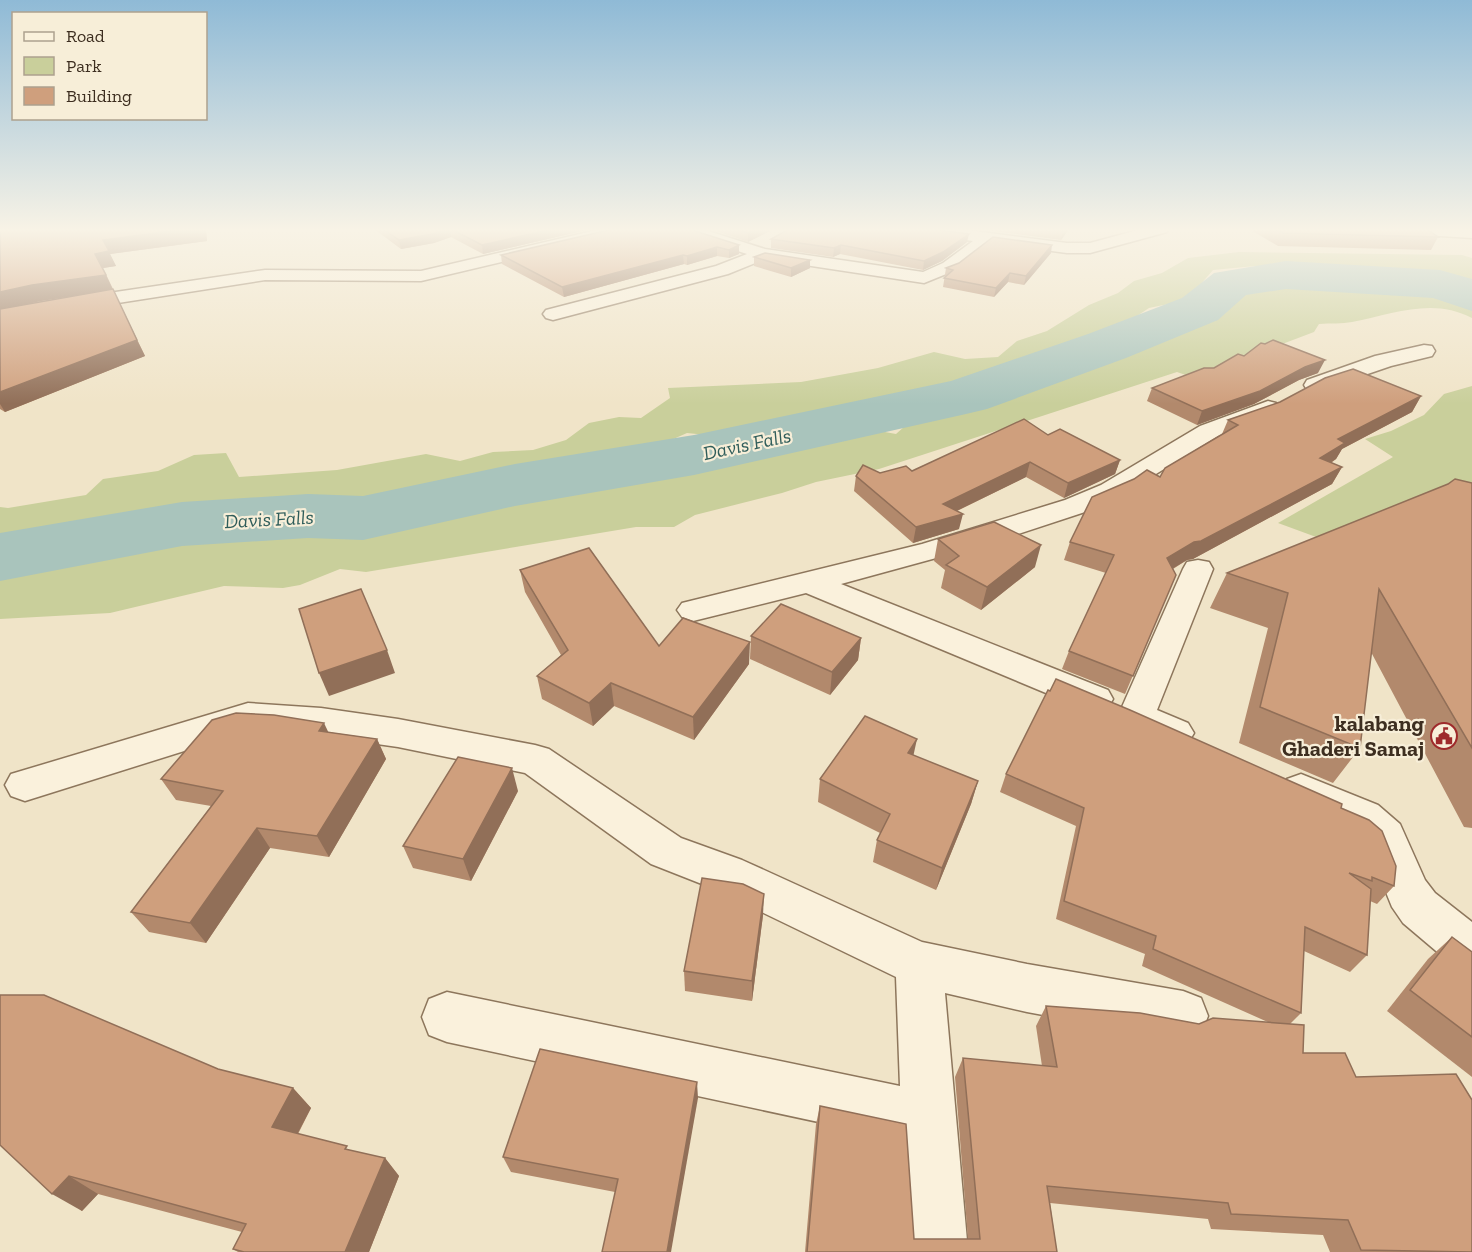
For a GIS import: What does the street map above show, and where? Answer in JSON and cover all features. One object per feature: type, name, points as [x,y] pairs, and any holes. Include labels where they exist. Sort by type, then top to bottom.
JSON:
[{"type":"street","points":[[0,318],[41,309],[183,287]]},
{"type":"street","points":[[553,314],[655,287]]},
{"type":"street","points":[[693,610],[879,565],[1076,506],[1117,488],[1210,430],[1263,411],[1294,394],[1383,361],[1424,351]]},
{"type":"street","points":[[1136,716],[1198,568]]},
{"type":"street","points":[[808,582],[1211,749]]},
{"type":"street","points":[[25,785],[248,717],[332,723],[398,733],[535,760],[666,851],[727,874],[919,964],[1027,988],[1183,1016]]},
{"type":"street","points":[[1265,774],[1363,817],[1385,837],[1408,893],[1419,908],[1472,951]]},
{"type":"street","points":[[919,964],[938,1252]]},
{"type":"street","points":[[447,1017],[928,1119]]},
{"type":"green space","points":[[1125,287],[1197,287],[1178,302],[1149,308],[1113,332],[1076,346],[1058,348],[995,381],[944,384],[902,392],[784,433],[726,437],[687,433],[612,466],[499,478],[360,514],[282,502],[214,507],[106,529],[0,542],[0,507],[8,508],[86,495],[103,479],[158,471],[194,455],[226,453],[239,477],[337,470],[426,454],[460,461],[493,452],[533,450],[566,440],[589,423],[619,417],[641,418],[670,398],[668,388],[801,382],[878,368],[934,352],[965,359],[998,357],[1017,341],[1047,331],[1089,305]]},
{"type":"green space","points":[[1255,287],[1340,287],[1395,292],[1419,287],[1440,289],[1472,299],[1472,318],[1457,312],[1428,308],[1348,323],[1319,324],[1314,332],[1200,380],[1177,372],[879,469],[816,482],[695,515],[674,527],[636,527],[366,572],[340,569],[300,585],[283,588],[224,586],[110,613],[0,619],[0,567],[162,533],[231,531],[301,536],[306,522],[348,522],[404,514],[469,513],[488,504],[518,500],[578,484],[624,481],[706,461],[759,455],[857,427],[896,434],[905,426],[913,410],[950,406],[1000,395],[1047,373],[1077,367],[1107,350],[1136,348],[1162,341],[1213,320],[1246,291]]},
{"type":"green space","points":[[1472,386],[1472,521],[1376,559],[1278,523],[1393,457],[1365,439],[1391,431],[1424,415],[1444,394]]},
{"type":"building","points":[[0,287],[21,287],[0,292]]},
{"type":"building","points":[[113,289],[137,340],[0,392],[0,309]]},
{"type":"building","points":[[1273,340],[1325,360],[1305,367],[1260,391],[1202,411],[1152,388],[1204,368],[1214,368],[1238,354],[1244,356],[1261,343],[1265,344]]},
{"type":"building","points":[[1353,369],[1421,396],[1338,439],[1345,443],[1320,458],[1342,467],[1167,558],[1176,575],[1133,676],[1069,651],[1114,555],[1070,542],[1092,497],[1134,479],[1147,470],[1160,477],[1165,468],[1238,425],[1228,420],[1280,402],[1325,378]]},
{"type":"building","points":[[1024,419],[1048,435],[1060,429],[1120,460],[1068,483],[1030,462],[943,504],[963,514],[916,527],[856,476],[863,465],[880,473],[906,466],[912,471]]},
{"type":"building","points":[[1455,479],[1472,483],[1472,748],[1379,589],[1360,748],[1260,707],[1288,593],[1227,573],[1448,484]]},
{"type":"building","points":[[994,522],[1041,545],[987,587],[946,565],[959,556],[938,539]]},
{"type":"building","points":[[589,548],[659,646],[683,618],[750,642],[693,717],[611,683],[589,703],[537,676],[568,650],[520,570]]},
{"type":"building","points":[[361,589],[387,650],[319,673],[299,609]]},
{"type":"building","points":[[781,604],[861,638],[832,672],[751,636]]},
{"type":"building","points":[[1056,679],[1342,804],[1341,808],[1369,820],[1382,831],[1396,866],[1394,886],[1372,877],[1372,881],[1349,873],[1371,889],[1367,955],[1305,927],[1301,1013],[1153,949],[1156,936],[1064,901],[1084,808],[1006,774],[1048,690],[1050,691]]},
{"type":"building","points":[[236,713],[274,715],[324,723],[319,731],[377,739],[317,836],[257,828],[190,923],[131,912],[223,791],[161,779],[212,720]]},
{"type":"building","points":[[865,716],[917,739],[908,753],[978,781],[942,868],[877,840],[890,814],[820,779]]},
{"type":"building","points":[[458,757],[512,768],[463,859],[403,846]]},
{"type":"building","points":[[702,878],[743,884],[764,894],[752,981],[684,971]]},
{"type":"building","points":[[1452,937],[1472,952],[1472,1037],[1410,990]]},
{"type":"building","points":[[0,995],[44,995],[218,1069],[293,1088],[272,1127],[347,1146],[345,1149],[385,1158],[345,1252],[244,1252],[233,1249],[246,1224],[69,1176],[52,1194],[0,1145]]},
{"type":"building","points":[[1046,1006],[1140,1013],[1199,1024],[1213,1018],[1304,1025],[1303,1053],[1345,1053],[1356,1077],[1456,1074],[1472,1100],[1472,1252],[1361,1250],[1348,1220],[1231,1214],[1228,1203],[1047,1186],[1057,1252],[807,1252],[820,1106],[906,1124],[914,1239],[980,1239],[963,1058],[1057,1067]]},
{"type":"building","points":[[540,1049],[697,1082],[667,1252],[602,1252],[618,1179],[503,1157]]},
{"type":"waterway","name":"Davis Falls","points":[[0,557],[182,524],[308,516],[363,518],[515,485],[694,455],[966,396],[1107,346],[1200,309],[1226,287]]},
{"type":"waterway","name":"Davis Falls","points":[[1449,287],[1472,296]]},
{"type":"place","name":"kalabang Ghaderi Samaj","points":[[1444,736]]}]
